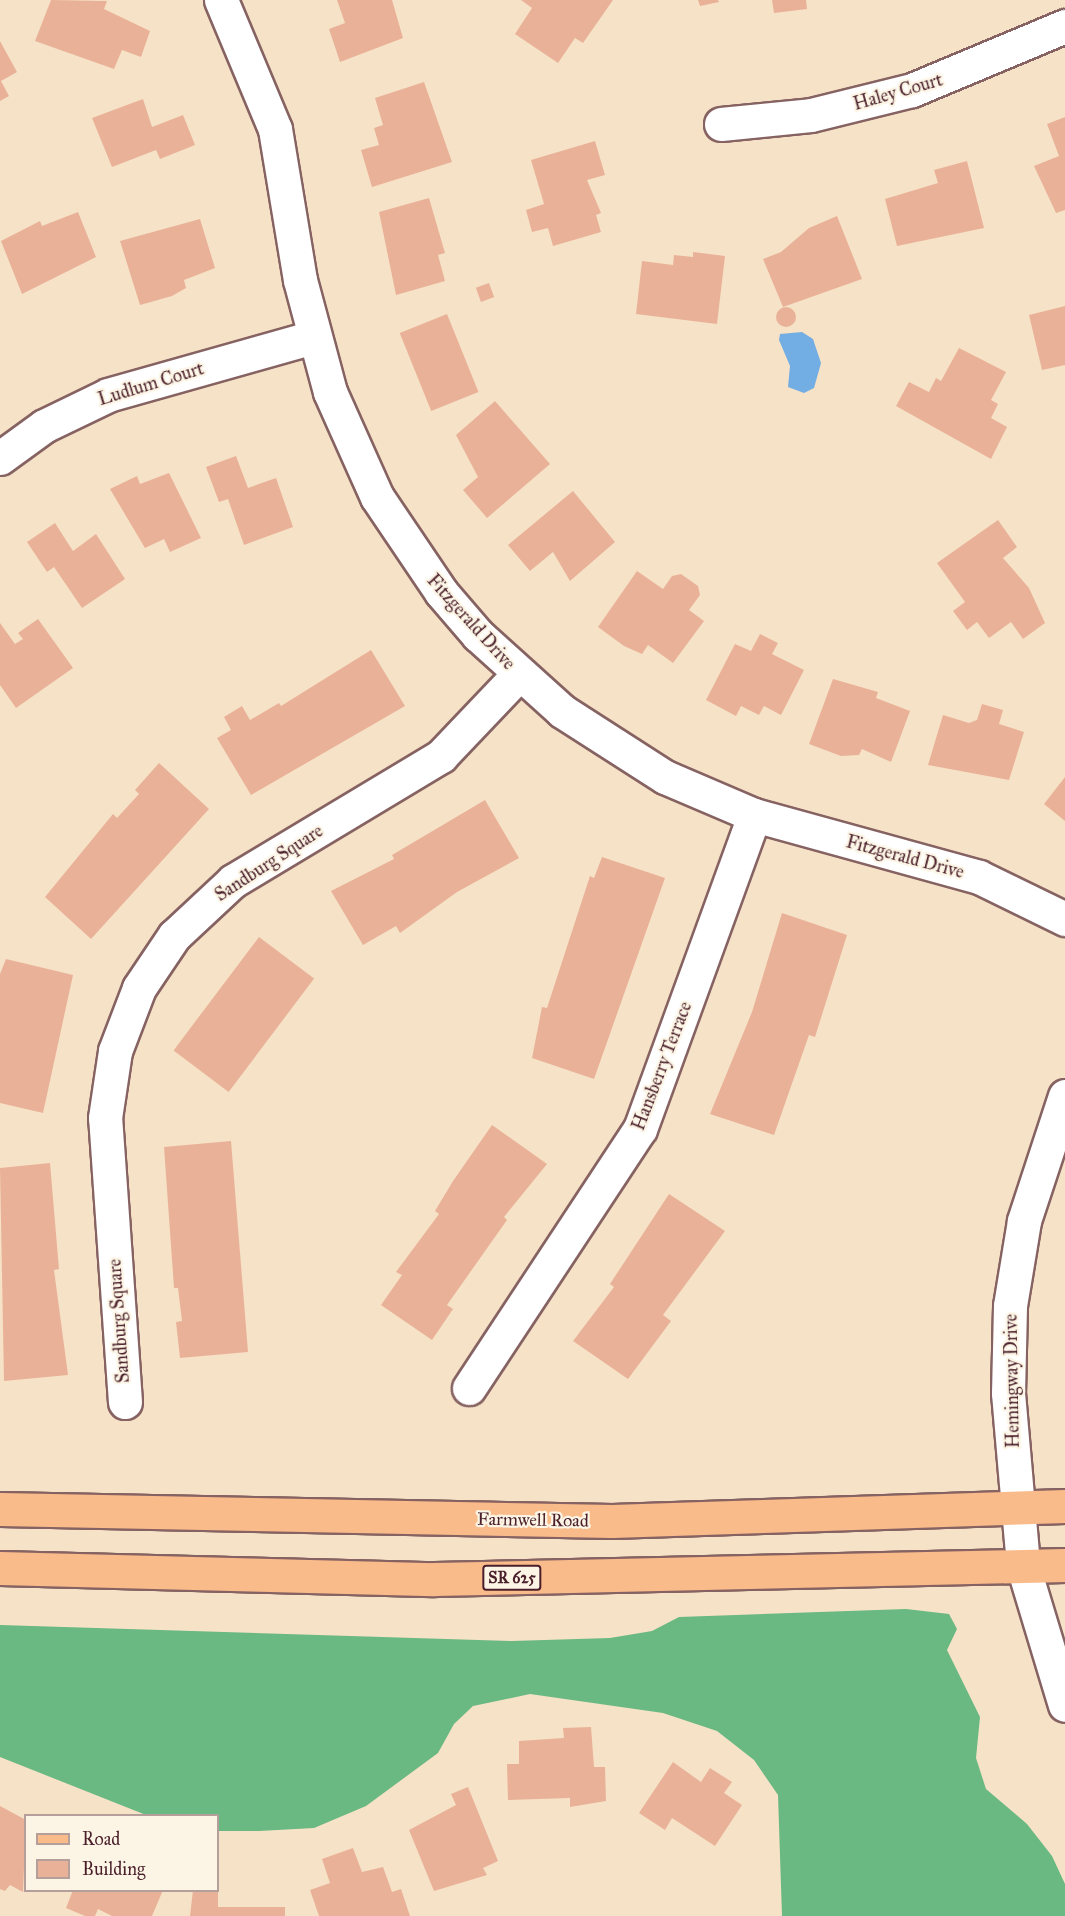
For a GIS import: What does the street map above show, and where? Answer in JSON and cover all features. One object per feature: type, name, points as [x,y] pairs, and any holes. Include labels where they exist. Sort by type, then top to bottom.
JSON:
[{"type":"main road","name":"Farmwell Road","points":[[0,1509],[612,1521],[1065,1506]]},
{"type":"main road","name":"SR 625","points":[[0,1568],[434,1579],[1065,1565]]},
{"type":"street","name":"Fitzgerald Drive","points":[[221,0],[239,36],[281,154],[313,337],[330,392],[377,497],[441,592],[518,675],[596,736],[665,777],[754,814],[980,877],[1065,919]]},
{"type":"street","name":"Haley Court","points":[[721,124],[811,114],[912,90],[1065,26]]},
{"type":"street","name":"Ludlum Court","points":[[0,458],[44,426],[108,395],[313,337]]},
{"type":"street","name":"Sandburg Square","points":[[125,1402],[105,1118],[115,1051],[140,988],[174,936],[233,881],[441,756],[518,675]]},
{"type":"street","name":"Hansberry Terrace","points":[[470,1388],[640,1129],[754,814]]},
{"type":"street","name":"Hemingway Drive","points":[[1065,1096],[1037,1172],[1010,1306],[1008,1393],[1023,1566],[1065,1705]]},
{"type":"green space","points":[[906,1609],[949,1614],[957,1629],[947,1650],[980,1717],[976,1758],[986,1789],[1027,1824],[1052,1856],[1065,1884],[1065,1916],[782,1916],[778,1795],[754,1760],[717,1731],[663,1713],[530,1694],[473,1706],[454,1724],[438,1753],[366,1806],[314,1828],[219,1831],[219,1814],[143,1814],[0,1757],[0,1625],[512,1641],[610,1638],[652,1631],[679,1617]]},
{"type":"water","points":[[802,332],[813,339],[821,363],[814,388],[804,393],[788,387],[790,366],[779,340],[780,334]]},
{"type":"building","points":[[51,0],[107,1],[104,9],[150,31],[141,57],[122,50],[114,69],[35,41]]},
{"type":"building","points":[[337,0],[392,0],[403,38],[340,62],[329,29],[345,23]]},
{"type":"building","points":[[521,0],[613,0],[583,43],[575,38],[558,63],[515,34],[532,8]]},
{"type":"building","points":[[698,0],[718,0],[719,2],[700,6]]},
{"type":"building","points":[[772,0],[806,0],[807,9],[774,13]]},
{"type":"building","points":[[0,41],[17,72],[1,81],[9,96],[0,101]]},
{"type":"building","points":[[424,82],[452,162],[372,187],[361,150],[379,145],[374,128],[383,125],[375,98]]},
{"type":"building","points":[[143,99],[152,127],[183,115],[195,145],[160,159],[156,150],[112,167],[92,118]]},
{"type":"building","points":[[1065,117],[1065,210],[1056,213],[1034,166],[1059,156],[1047,124]]},
{"type":"building","points":[[595,141],[605,175],[587,180],[601,213],[596,215],[601,232],[553,246],[548,228],[532,232],[526,210],[544,204],[531,160]]},
{"type":"building","points":[[967,161],[984,228],[897,246],[885,199],[938,183],[934,170]]},
{"type":"building","points":[[429,198],[445,253],[438,255],[445,281],[396,295],[379,212]]},
{"type":"building","points":[[78,212],[96,257],[22,294],[1,241],[40,221],[42,226]]},
{"type":"building","points":[[837,216],[862,279],[783,307],[763,259],[781,252],[809,228]]},
{"type":"building","points":[[200,219],[215,268],[184,280],[186,288],[172,296],[140,305],[120,241]]},
{"type":"building","points":[[693,252],[725,256],[717,324],[636,314],[642,261],[673,265],[674,255],[693,257]]},
{"type":"building","points":[[489,283],[494,297],[481,302],[476,288]]},
{"type":"building","points":[[1065,306],[1065,365],[1042,370],[1029,315]]},
{"type":"building","points":[[782,307],[790,307],[796,313],[796,321],[790,327],[782,327],[776,321],[776,313]]},
{"type":"building","points":[[447,314],[478,392],[431,411],[400,333]]},
{"type":"building","points":[[959,348],[1006,372],[991,400],[998,404],[991,418],[1007,427],[991,459],[896,406],[909,382],[929,392],[936,378],[941,381]]},
{"type":"building","points":[[495,401],[550,464],[487,518],[463,490],[478,477],[456,435]]},
{"type":"building","points":[[236,456],[248,488],[276,478],[293,527],[244,545],[228,499],[219,502],[206,467]]},
{"type":"building","points":[[169,473],[201,538],[170,552],[164,539],[145,548],[110,489],[137,476],[140,484]]},
{"type":"building","points":[[573,491],[615,542],[570,581],[553,552],[530,571],[508,545]]},
{"type":"building","points":[[998,520],[1017,547],[1003,558],[1029,588],[1045,623],[1023,639],[1011,622],[989,638],[977,622],[967,630],[953,611],[965,602],[937,563]]},
{"type":"building","points":[[55,523],[73,551],[96,534],[125,579],[82,608],[54,567],[47,572],[27,542]]},
{"type":"building","points":[[637,571],[663,589],[672,576],[681,574],[698,586],[700,595],[689,610],[704,621],[673,663],[648,645],[642,654],[624,646],[598,627]]},
{"type":"building","points":[[38,619],[73,668],[16,708],[0,685],[0,623],[15,644],[23,639],[18,633]]},
{"type":"building","points":[[760,634],[778,643],[772,654],[804,670],[781,715],[764,706],[759,715],[741,706],[736,716],[706,700],[735,644],[751,651]]},
{"type":"building","points":[[371,650],[405,706],[251,795],[217,738],[231,730],[224,717],[242,706],[250,720],[279,703],[281,706]]},
{"type":"building","points":[[833,679],[878,692],[876,698],[910,711],[891,762],[862,749],[859,755],[841,756],[809,744]]},
{"type":"building","points":[[982,704],[1003,710],[999,724],[1024,732],[1009,780],[928,765],[943,715],[969,723],[977,720]]},
{"type":"building","points":[[159,763],[209,809],[91,939],[45,897],[113,814],[117,818],[139,794],[135,790]]},
{"type":"building","points":[[1065,777],[1065,821],[1044,804]]},
{"type":"building","points":[[485,800],[519,858],[457,892],[400,933],[396,926],[363,945],[331,891],[394,859],[392,855]]},
{"type":"building","points":[[602,857],[665,878],[594,1079],[532,1058],[542,1007],[547,1008],[590,876],[594,878]]},
{"type":"building","points":[[782,913],[847,935],[815,1037],[809,1035],[774,1135],[710,1114],[752,1012]]},
{"type":"building","points":[[259,937],[314,979],[229,1092],[174,1050]]},
{"type":"building","points":[[6,959],[73,975],[43,1113],[0,1103],[0,974]]},
{"type":"building","points":[[492,1125],[547,1164],[504,1217],[507,1220],[447,1305],[453,1309],[432,1340],[381,1305],[402,1275],[396,1272],[439,1214],[435,1211]]},
{"type":"building","points":[[231,1141],[248,1352],[180,1358],[176,1322],[182,1321],[178,1288],[174,1288],[164,1147]]},
{"type":"building","points":[[50,1163],[59,1269],[54,1270],[68,1375],[4,1381],[0,1168]]},
{"type":"building","points":[[669,1194],[725,1231],[663,1315],[671,1321],[628,1379],[573,1341],[614,1287],[610,1284]]},
{"type":"building","points":[[591,1727],[594,1767],[605,1767],[606,1801],[570,1807],[570,1798],[508,1800],[507,1764],[519,1764],[519,1741],[564,1738],[563,1728]]},
{"type":"building","points":[[673,1762],[701,1782],[710,1768],[732,1782],[724,1793],[742,1805],[715,1846],[672,1818],[665,1830],[639,1813]]},
{"type":"building","points":[[468,1787],[498,1861],[483,1868],[487,1875],[434,1891],[409,1830],[456,1805],[451,1794]]},
{"type":"building","points":[[0,1806],[24,1819],[24,1868],[23,1892],[10,1885],[5,1891],[0,1889]]},
{"type":"building","points":[[353,1848],[362,1872],[383,1867],[392,1892],[401,1889],[410,1916],[319,1916],[310,1890],[330,1883],[322,1859]]},
{"type":"building","points":[[72,1892],[162,1892],[152,1916],[112,1916],[98,1909],[95,1916],[85,1916],[66,1908]]},
{"type":"building","points":[[193,1892],[218,1892],[218,1907],[285,1907],[285,1916],[190,1916]]}]
